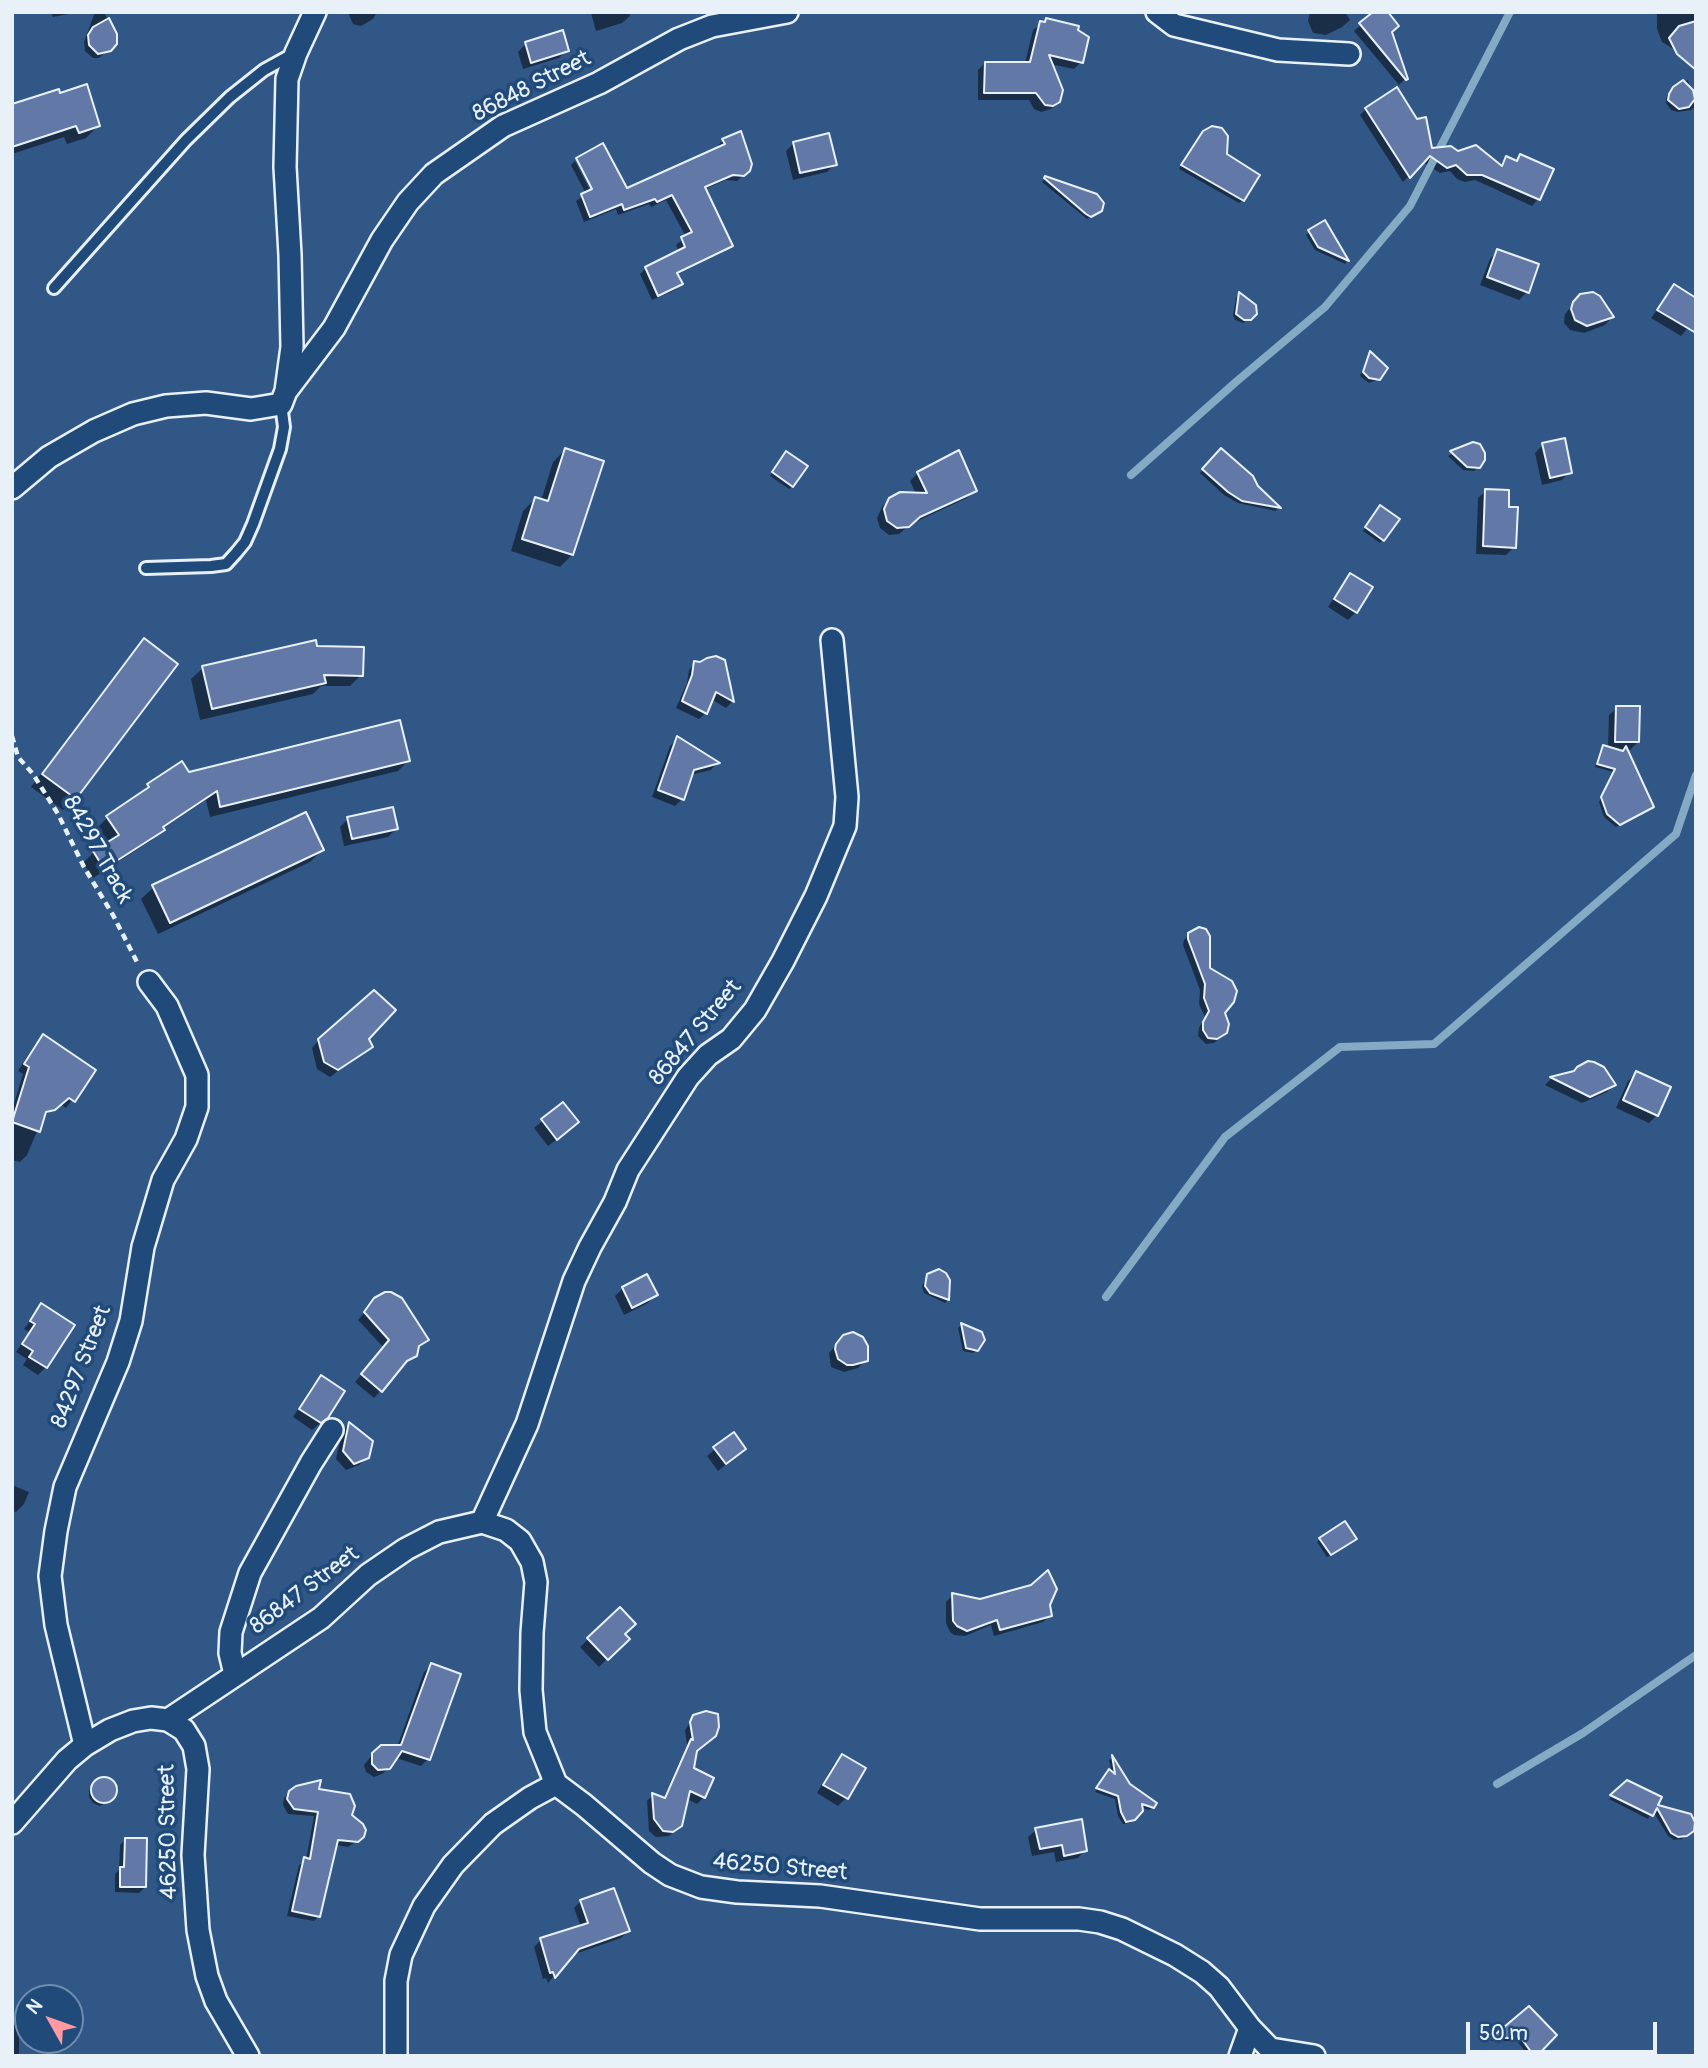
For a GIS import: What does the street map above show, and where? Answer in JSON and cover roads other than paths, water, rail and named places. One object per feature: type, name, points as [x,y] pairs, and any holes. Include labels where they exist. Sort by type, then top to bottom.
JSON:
[{"type":"street","points":[[12,488],[49,457],[94,431],[133,414],[166,406],[192,404],[231,405],[251,409],[283,397],[292,347],[285,167],[287,79],[315,12]]},
{"type":"street","name":"86848 Street","points":[[283,397],[334,328],[382,240],[408,202],[434,174],[503,126],[599,83],[680,39],[712,26],[787,12]]},
{"type":"street","points":[[1157,12],[1174,25],[1278,50],[1349,54]]},
{"type":"street","name":"86847 Street","points":[[168,1720],[321,1618],[368,1575],[406,1549],[439,1532],[482,1522],[527,1424],[575,1281],[628,1170],[688,1077],[708,1055],[731,1039],[755,1010],[816,895],[845,826],[847,797],[832,640]]},
{"type":"street","name":"84297 Street","points":[[85,1745],[56,1625],[50,1576],[55,1531],[65,1486],[118,1362],[131,1321],[143,1247],[163,1180],[186,1139],[197,1107],[197,1075],[167,1006],[149,982]]},
{"type":"street","points":[[235,1674],[230,1653],[231,1633],[250,1573],[332,1430]]},
{"type":"street","points":[[396,2056],[396,1981],[401,1955],[424,1906],[453,1865],[493,1824],[530,1798],[556,1784],[535,1732],[531,1656],[536,1582],[532,1562],[520,1541],[506,1530],[482,1522]]},
{"type":"street","points":[[12,1823],[85,1745],[133,1721],[151,1718],[168,1720]]},
{"type":"street","name":"46250 Street","points":[[168,1720],[184,1730],[194,1746],[198,1769],[193,1855],[198,1930],[207,1976],[216,2000],[248,2056]]},
{"type":"street","name":"46250 Street","points":[[556,1784],[652,1863],[670,1875],[701,1887],[737,1892],[820,1896],[980,1919],[1079,1919],[1122,1929],[1175,1955],[1202,1972],[1219,1987],[1250,2028],[1274,2053]]},
{"type":"street","points":[[1240,2056],[1250,2028]]},
{"type":"street","points":[[1274,2053],[1314,2056]]},
{"type":"lane","points":[[54,288],[186,141],[221,106],[264,70],[296,53]]},
{"type":"lane","points":[[146,568],[226,564],[245,542],[280,449],[284,427],[283,397]]},
{"type":"waterway","points":[[1131,475],[1325,307],[1410,206],[1510,12]]},
{"type":"waterway","points":[[1106,1297],[1225,1137],[1340,1047],[1434,1044],[1676,834],[1696,775]]},
{"type":"waterway","points":[[1497,1784],[1583,1733],[1696,1655]]}]
